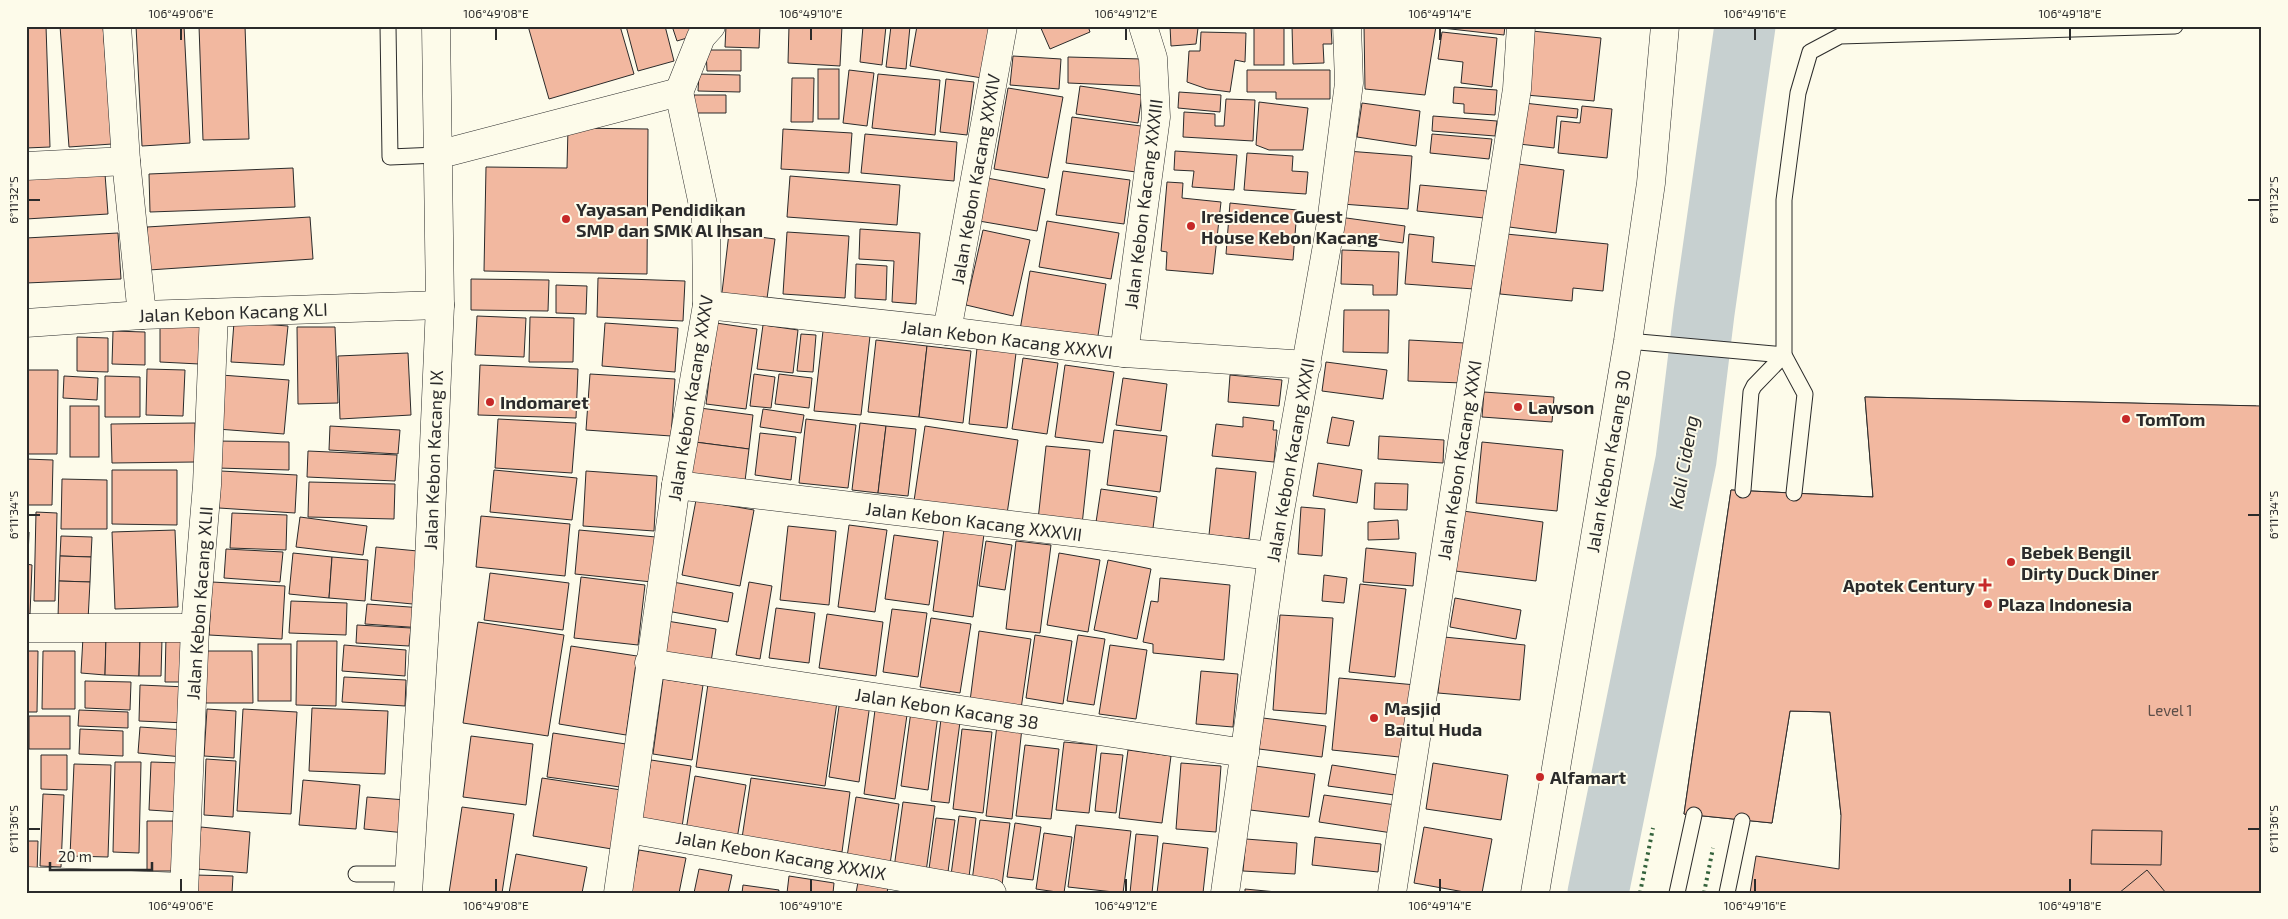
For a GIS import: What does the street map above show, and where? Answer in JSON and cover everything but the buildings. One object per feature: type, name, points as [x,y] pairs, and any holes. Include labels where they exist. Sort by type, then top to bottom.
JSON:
[{"type":"street","points":[[117,26],[126,161],[142,315]]},
{"type":"street","name":"Jalan Kebon Kacang IX","points":[[408,884],[429,562],[440,305],[436,26]]},
{"type":"street","points":[[437,155],[679,92],[701,37],[711,26]]},
{"type":"street","name":"Jalan Kebon Kacang XXXIV","points":[[947,331],[1003,26]]},
{"type":"street","name":"Jalan Kebon Kacang XXXIII","points":[[1124,353],[1156,117],[1153,58],[1143,26]]},
{"type":"street","name":"Jalan Kebon Kacang XXXII","points":[[1225,893],[1272,556],[1308,365],[1331,223],[1349,83],[1347,26]]},
{"type":"street","name":"Jalan Kebon Kacang XXXI","points":[[1392,893],[1517,90],[1521,26]]},
{"type":"street","name":"Jalan Kebon Kacang 30","points":[[1535,893],[1628,341],[1651,183],[1665,26]]},
{"type":"street","name":"Jalan Kebon Kacang XXXV","points":[[618,893],[649,663],[676,485],[707,305],[706,219],[679,92]]},
{"type":"street","points":[[26,166],[126,161]]},
{"type":"street","name":"Jalan Kebon Kacang XLI","points":[[26,322],[142,315],[440,305]]},
{"type":"street","name":"Jalan Kebon Kacang XXXVI","points":[[707,305],[947,331],[1124,353],[1308,365]]},
{"type":"street","name":"Jalan Kebon Kacang XLII","points":[[184,890],[195,628],[207,485],[214,313]]},
{"type":"street","name":"Jalan Kebon Kacang XXXVII","points":[[676,485],[1272,556]]},
{"type":"street","points":[[26,628],[195,628]]},
{"type":"street","name":"Jalan Kebon Kacang 38","points":[[649,663],[1244,753]]},
{"type":"street","name":"Jalan Kebon Kacang XXXIX","points":[[628,829],[992,893]]},
{"type":"street","points":[[26,881],[184,890]]},
{"type":"lane","points":[[388,26],[390,158],[437,155]]},
{"type":"lane","points":[[1794,493],[1805,394],[1784,354],[1784,200],[1798,94],[1810,52],[1840,36],[2176,26]]},
{"type":"lane","points":[[1628,341],[1784,354]]},
{"type":"lane","points":[[1743,490],[1751,392],[1754,386],[1784,354]]},
{"type":"lane","points":[[1677,893],[1694,815]]},
{"type":"lane","points":[[1727,893],[1742,821]]},
{"type":"lane","points":[[356,874],[408,884]]},
{"type":"waterway","name":"Kali Cideng","points":[[1598,893],[1686,460],[1704,313],[1745,26]]},
{"type":"hedge","points":[[1640,893],[1653,828]]},
{"type":"hedge","points":[[1704,893],[1713,848]]},
{"type":"place","name":"Yayasan Pendidikan SMP dan SMK Al Ihsan","points":[[566,219]]},
{"type":"place","name":"Iresidence Guest House Kebon Kacang","points":[[1191,226]]},
{"type":"place","name":"Indomaret","points":[[490,402]]},
{"type":"place","name":"Lawson","points":[[1518,407]]},
{"type":"place","name":"TomTom","points":[[2126,419]]},
{"type":"place","name":"Bebek Bengil Dirty Duck Diner","points":[[2011,562]]},
{"type":"place","name":"Apotek Century","points":[[1985,585]]},
{"type":"place","name":"Plaza Indonesia","points":[[1988,604]]},
{"type":"place","name":"Masjid Baitul Huda","points":[[1374,718]]},
{"type":"place","name":"Alfamart","points":[[1540,777]]}]
